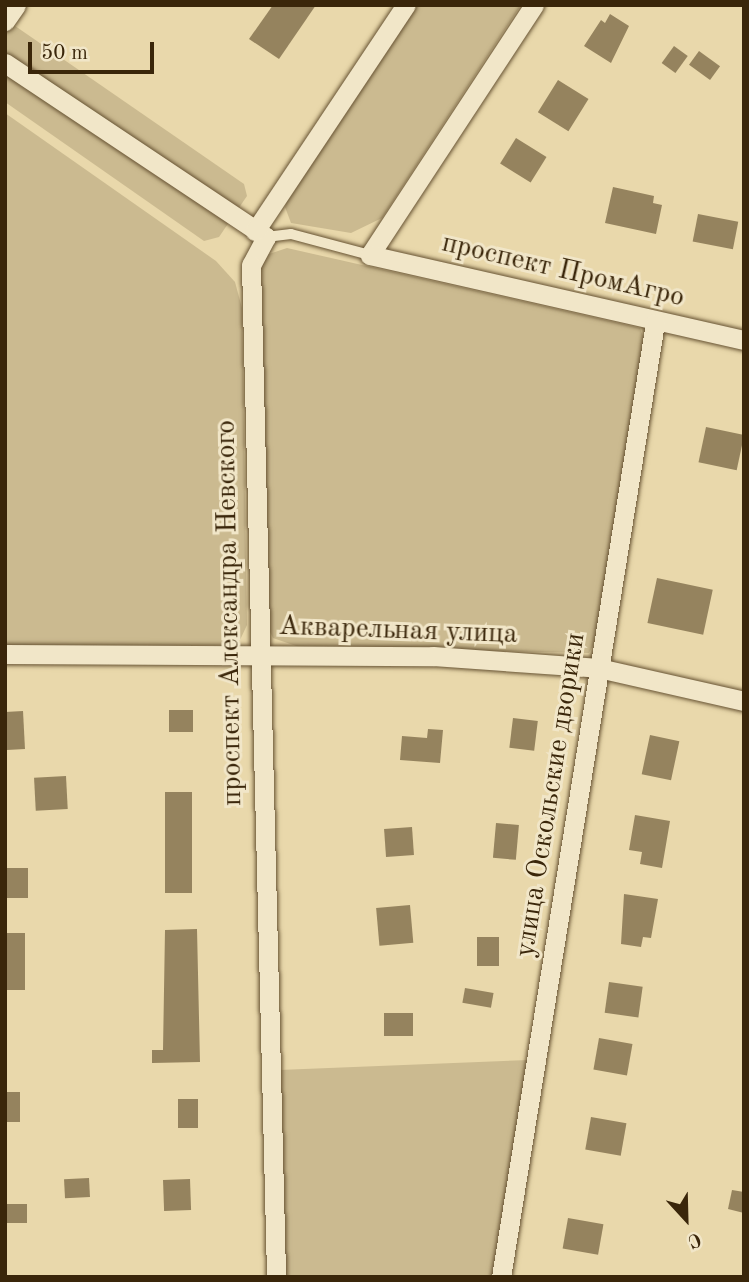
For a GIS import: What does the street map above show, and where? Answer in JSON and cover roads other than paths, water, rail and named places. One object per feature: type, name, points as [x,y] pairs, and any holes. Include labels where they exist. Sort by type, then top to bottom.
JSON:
[{"type":"street","points":[[5,21],[16,5]]},
{"type":"street","name":"проспект Александра Невского","points":[[276,1277],[258,654],[251,265],[261,234],[406,5]]},
{"type":"street","points":[[370,255],[534,5]]},
{"type":"street","points":[[5,63],[261,234]]},
{"type":"street","name":"проспект ПромАгро","points":[[370,255],[654,323],[744,340]]},
{"type":"street","name":"улица Оскольские дворики","points":[[502,1277],[654,323]]},
{"type":"street","name":"Акварельная улица","points":[[5,654],[433,656],[599,668],[744,701]]},
{"type":"lane","points":[[261,234],[291,234],[370,255]]}]
